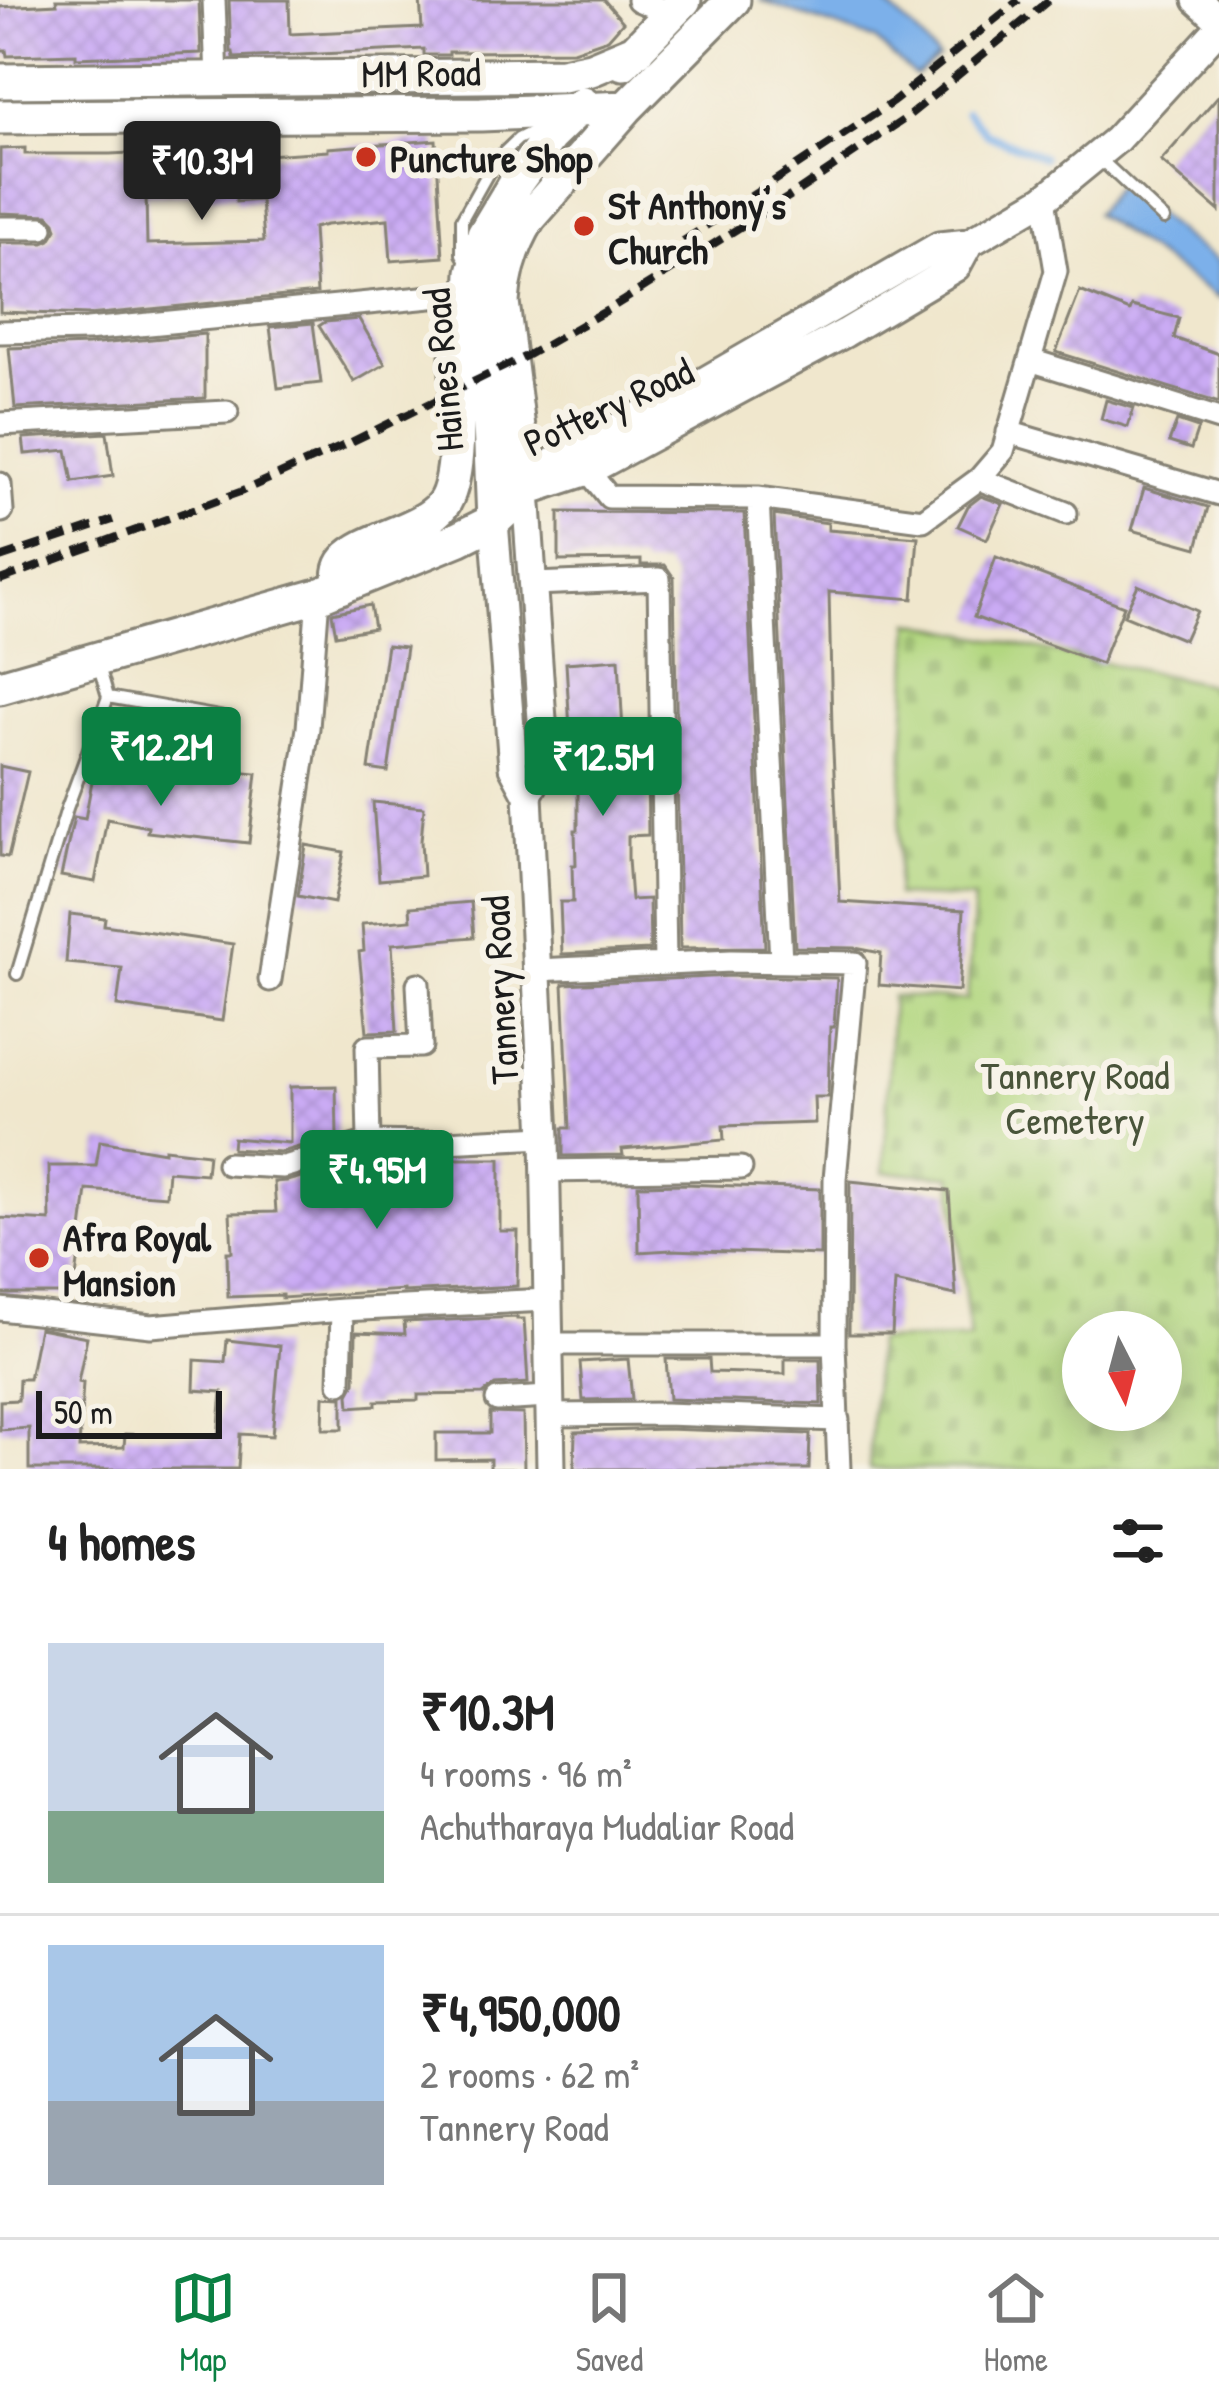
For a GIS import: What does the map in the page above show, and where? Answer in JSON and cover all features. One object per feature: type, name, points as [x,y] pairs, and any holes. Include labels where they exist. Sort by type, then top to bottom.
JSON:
[{"type":"main road","name":"Haines Road","points":[[526,491],[503,325],[503,280],[509,258],[529,218],[626,108],[733,0]]},
{"type":"main road","name":"Haines Road","points":[[494,521],[489,397],[473,283],[484,235],[548,136],[678,7]]},
{"type":"main road","name":"MM Road","points":[[0,81],[562,75],[637,50]]},
{"type":"main road","name":"MM Road","points":[[0,117],[626,108]]},
{"type":"main road","points":[[330,591],[348,557],[428,518],[447,496],[454,455],[458,327],[473,283]]},
{"type":"main road","points":[[0,687],[330,591],[494,521],[526,491]]},
{"type":"street","points":[[214,0],[217,80]]},
{"type":"street","points":[[638,0],[678,7]]},
{"type":"street","points":[[1197,0],[1219,24]]},
{"type":"street","name":"Pottery Road","points":[[526,491],[556,460],[698,385],[939,246],[969,243],[1070,178],[1116,140],[1219,24]]},
{"type":"street","points":[[588,471],[609,497],[758,499],[922,520],[980,479],[1003,451],[1056,272],[1070,178]]},
{"type":"street","points":[[0,228],[42,228]]},
{"type":"street","name":"Pottery Road","points":[[526,491],[588,471],[845,333],[956,266],[969,243]]},
{"type":"street","points":[[0,332],[87,330],[473,283]]},
{"type":"street","points":[[1030,360],[1219,419]]},
{"type":"street","points":[[0,424],[227,412]]},
{"type":"street","points":[[1008,432],[1219,494]]},
{"type":"street","points":[[980,479],[1066,514]]},
{"type":"street","points":[[0,484],[2,511]]},
{"type":"street","name":"Tannery Road","points":[[526,491],[545,762],[529,795]]},
{"type":"street","points":[[758,499],[781,962]]},
{"type":"street","name":"Tannery Road","points":[[494,521],[513,767],[529,795],[545,1137],[551,1469]]},
{"type":"street","points":[[534,584],[658,579],[665,964]]},
{"type":"street","points":[[271,980],[330,591]]},
{"type":"street","points":[[537,970],[855,963],[835,1179],[839,1469]]},
{"type":"street","points":[[369,1142],[367,1047],[421,1046],[418,984]]},
{"type":"street","points":[[228,1164],[283,1167],[369,1142],[545,1137]]},
{"type":"street","points":[[546,1171],[741,1168]]},
{"type":"street","points":[[0,1309],[151,1327],[342,1310],[548,1300]]},
{"type":"street","points":[[340,1383],[342,1310]]},
{"type":"street","points":[[549,1344],[834,1344]]},
{"type":"street","points":[[497,1400],[665,1414],[838,1420]]},
{"type":"lane","points":[[1070,178],[1164,219]]},
{"type":"lane","points":[[17,974],[67,808],[108,697],[97,661]]},
{"type":"lane","points":[[108,697],[231,719]]},
{"type":"green space","name":"Tannery Road Cemetery","points":[[911,622],[1219,687],[1219,1469],[869,1469],[876,1341],[970,1339],[952,1176],[884,1172],[892,996],[967,1000],[974,899],[896,896]]},
{"type":"water","points":[[759,0],[881,0],[938,58],[915,76],[875,40]]},
{"type":"water","points":[[1119,182],[1219,262],[1219,299],[1095,214]]},
{"type":"building","points":[[56,0],[199,0],[201,53],[76,58],[76,54],[7,56],[6,50],[0,50],[0,7],[57,4]]},
{"type":"building","points":[[229,0],[289,0],[290,34],[422,28],[420,0],[604,0],[623,22],[608,39],[573,51],[424,55],[424,49],[234,58]]},
{"type":"building","points":[[1219,95],[1219,211],[1161,161]]},
{"type":"building","points":[[436,140],[443,257],[391,261],[388,219],[326,225],[313,228],[317,293],[89,315],[0,312],[0,243],[43,243],[57,229],[48,215],[0,213],[0,149],[25,148],[25,154],[191,150],[191,158]],"holes":[[[201,193],[201,197],[236,195],[236,202],[261,200],[264,241],[147,244],[146,195]]]},
{"type":"building","points":[[1080,291],[1130,311],[1132,306],[1179,318],[1174,338],[1219,354],[1219,403],[1056,352]]},
{"type":"building","points":[[359,319],[385,364],[354,382],[319,326]]},
{"type":"building","points":[[313,323],[321,383],[278,388],[270,327]]},
{"type":"building","points":[[205,334],[205,398],[15,408],[9,348]]},
{"type":"building","points":[[1106,400],[1134,408],[1128,427],[1101,419]]},
{"type":"building","points":[[1177,421],[1198,428],[1191,449],[1169,442]]},
{"type":"building","points":[[107,433],[113,476],[73,482],[67,450],[25,454],[23,438]]},
{"type":"building","points":[[1144,488],[1208,507],[1197,548],[1132,530]]},
{"type":"building","points":[[981,496],[1003,504],[987,539],[958,526],[968,506]]},
{"type":"building","points":[[559,512],[744,513],[765,947],[680,948],[674,578],[665,565],[641,565],[641,560],[559,561]]},
{"type":"building","points":[[774,515],[828,523],[828,530],[918,537],[913,599],[829,592],[840,902],[964,910],[959,991],[879,985],[881,953],[795,947]]},
{"type":"building","points":[[996,557],[1124,606],[1101,664],[974,617]]},
{"type":"building","points":[[1138,585],[1197,611],[1184,640],[1124,615]]},
{"type":"building","points":[[370,605],[374,628],[336,635],[332,613]]},
{"type":"building","points":[[387,645],[406,647],[388,772],[369,769]]},
{"type":"building","points":[[619,659],[625,768],[647,768],[648,835],[628,836],[628,859],[631,900],[649,899],[650,950],[562,954],[560,902],[573,902],[578,830],[578,762],[572,762],[566,663]]},
{"type":"building","points":[[149,763],[257,773],[249,843],[147,832],[148,827],[107,819],[95,882],[61,876],[74,817],[85,819],[95,765],[148,775]]},
{"type":"building","points":[[0,766],[28,772],[8,857],[0,856]]},
{"type":"building","points":[[373,802],[424,807],[423,876],[379,880]]},
{"type":"building","points":[[306,845],[344,852],[334,903],[298,896]]},
{"type":"building","points":[[471,902],[474,937],[392,944],[397,1031],[367,1032],[359,952],[364,951],[362,924],[411,920],[410,907]]},
{"type":"building","points":[[70,914],[105,918],[104,925],[233,944],[222,1021],[117,1006],[122,968],[66,963]]},
{"type":"building","points":[[731,976],[837,978],[828,1097],[814,1097],[815,1123],[723,1126],[724,1140],[622,1149],[623,1155],[563,1156],[563,1128],[570,1128],[563,984]]},
{"type":"building","points":[[336,1086],[337,1136],[281,1152],[232,1149],[233,1138],[290,1143],[290,1087]]},
{"type":"building","points":[[100,1141],[208,1154],[206,1174],[168,1171],[166,1196],[87,1190],[74,1294],[0,1294],[0,1218],[50,1221],[49,1166],[96,1166]]},
{"type":"building","points":[[366,1159],[500,1159],[500,1231],[518,1231],[517,1286],[228,1297],[230,1213],[276,1212],[274,1182]]},
{"type":"building","points":[[850,1181],[949,1191],[956,1295],[895,1282],[892,1334],[849,1334]]},
{"type":"building","points":[[638,1185],[820,1189],[820,1255],[639,1252]]},
{"type":"building","points":[[524,1319],[528,1383],[495,1385],[483,1394],[418,1395],[418,1400],[350,1407],[356,1332],[405,1334],[404,1322]]},
{"type":"building","points":[[39,1328],[87,1337],[78,1382],[83,1383],[79,1448],[124,1447],[125,1434],[218,1437],[222,1392],[194,1390],[195,1360],[225,1362],[227,1340],[280,1346],[272,1436],[240,1434],[238,1469],[29,1469],[29,1428],[0,1430],[0,1401],[18,1400],[19,1379],[29,1379]]},
{"type":"building","points":[[628,1359],[632,1399],[583,1400],[580,1362]]},
{"type":"building","points":[[666,1359],[709,1359],[710,1372],[785,1374],[785,1359],[820,1359],[821,1404],[669,1399]]},
{"type":"building","points":[[324,1396],[343,1397],[343,1429],[323,1429]]},
{"type":"building","points":[[490,1413],[523,1414],[524,1469],[490,1469],[490,1459],[436,1460],[436,1433],[490,1433]]},
{"type":"building","points":[[665,1429],[810,1434],[809,1469],[574,1469],[575,1432]]},
{"type":"waterway","points":[[966,112],[987,134],[1043,157]]},
{"type":"railway","points":[[638,271],[893,102],[1019,0]]},
{"type":"railway","points":[[0,580],[240,492],[528,355],[798,191],[906,118],[1049,0]]},
{"type":"railway","points":[[0,558],[113,520]]},
{"type":"place","name":"Puncture Shop","points":[[366,157]]},
{"type":"place","name":"St Anthony's Church","points":[[584,226]]},
{"type":"place","name":"Afra Royal Mansion","points":[[39,1258]]}]
